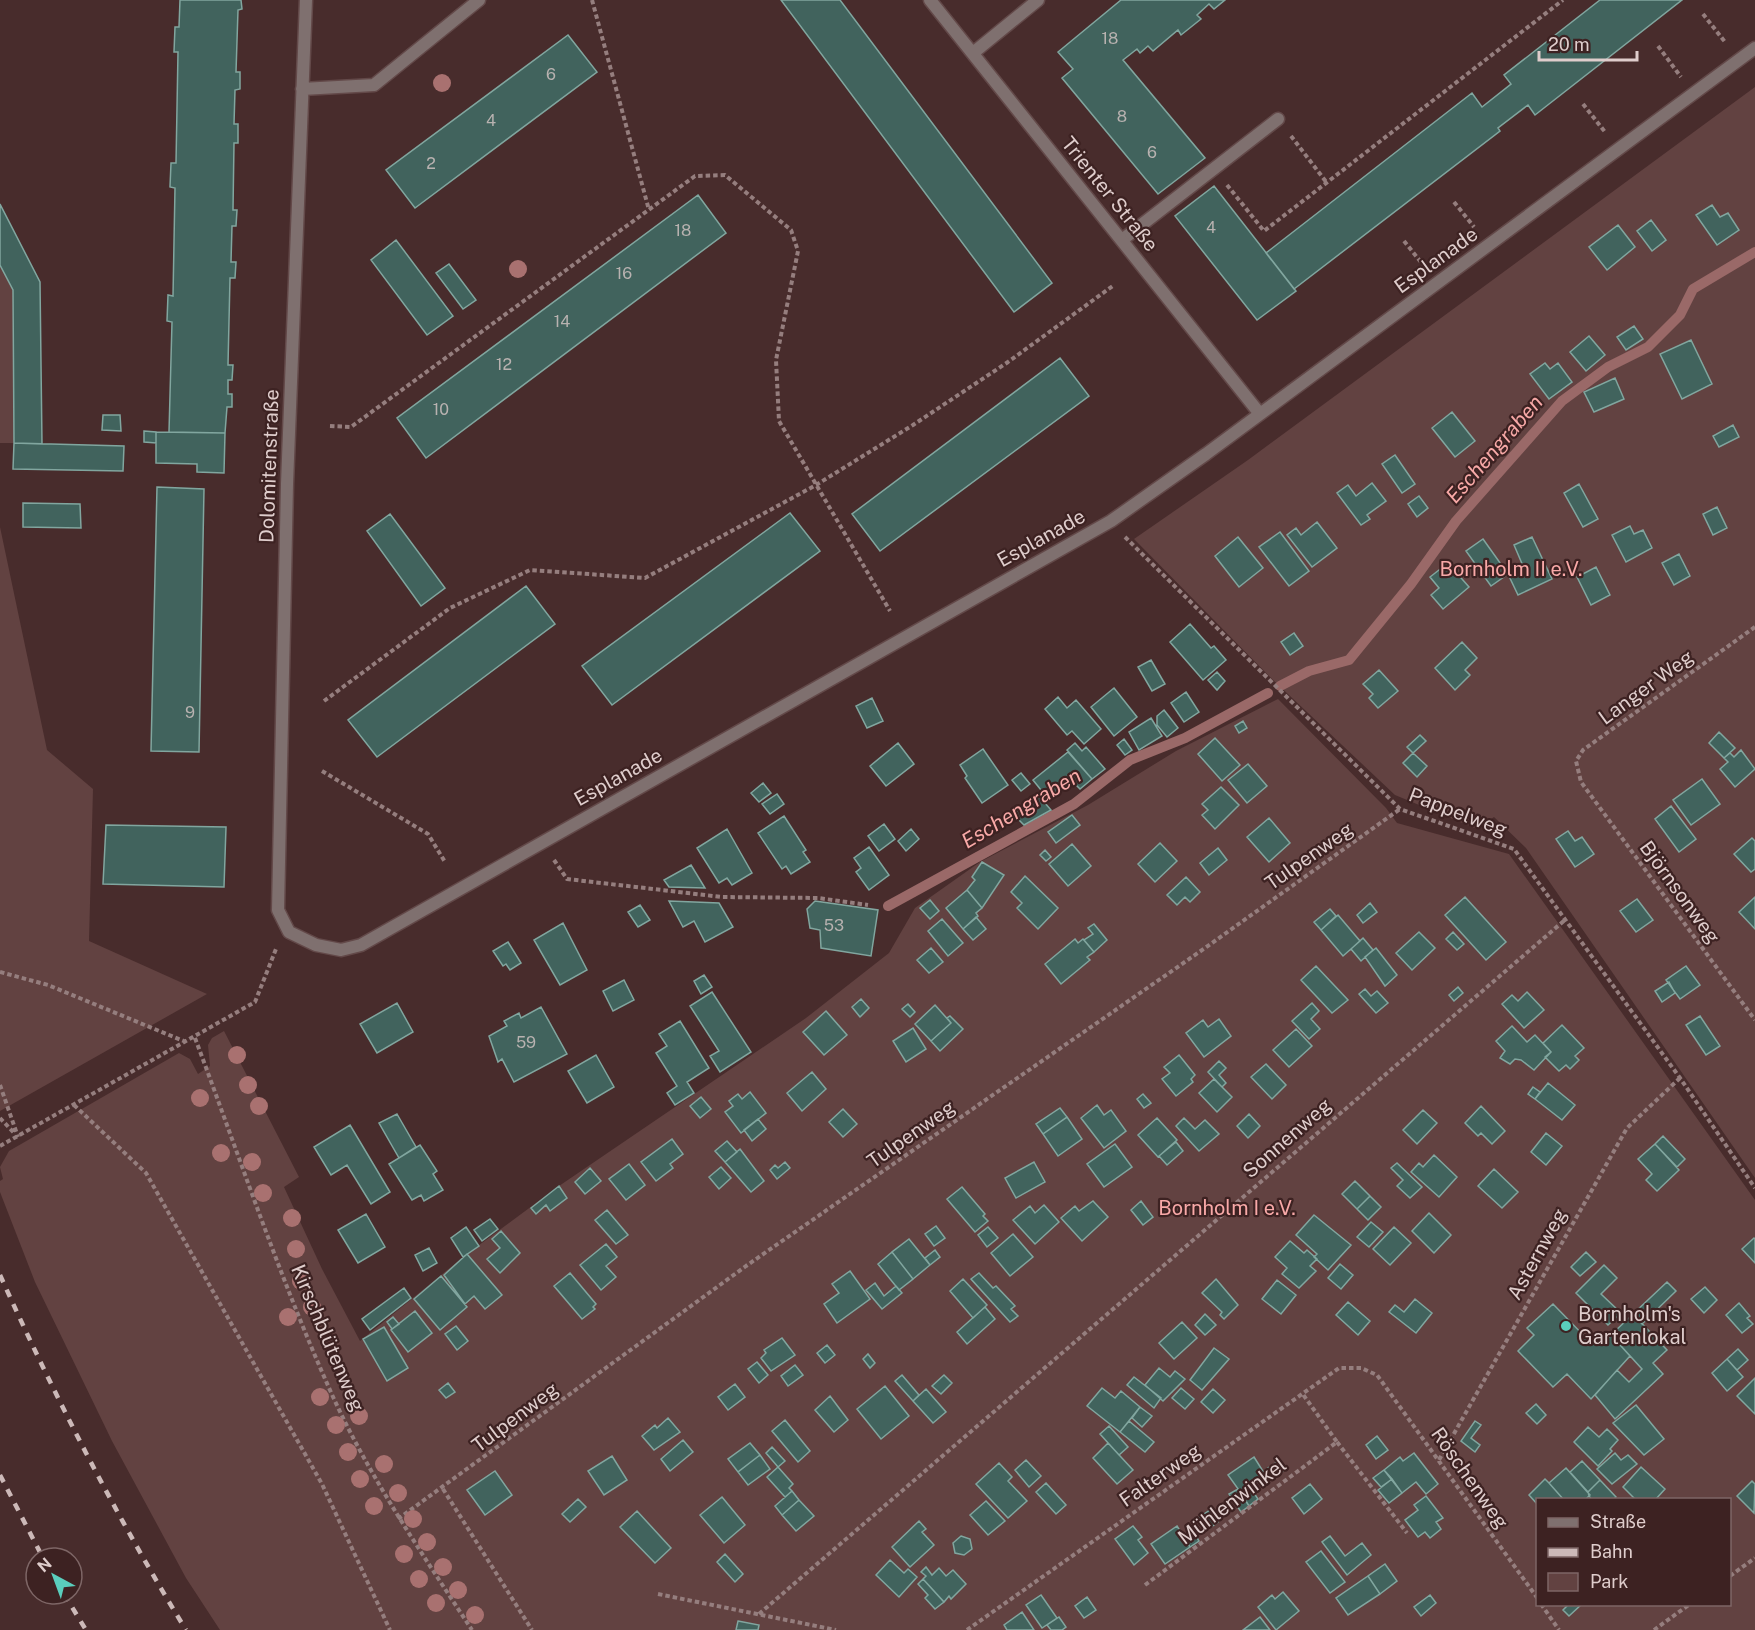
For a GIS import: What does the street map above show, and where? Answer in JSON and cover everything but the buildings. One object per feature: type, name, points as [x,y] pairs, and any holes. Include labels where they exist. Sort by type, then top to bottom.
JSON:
[{"type":"street","name":"Dolomitenstraße","points":[[289,932],[278,910],[287,484],[306,0]]},
{"type":"street","points":[[302,89],[374,85],[479,0]]},
{"type":"street","name":"Trienter Straße","points":[[930,0],[1260,414]]},
{"type":"street","points":[[973,53],[1038,0]]},
{"type":"street","name":"Esplanade","points":[[289,932],[316,945],[340,950],[361,945],[1112,521],[1755,48]]},
{"type":"street","points":[[1122,240],[1278,119]]},
{"type":"path","points":[[592,0],[650,210]]},
{"type":"path","points":[[1214,168],[1264,231],[1563,0]]},
{"type":"path","points":[[1703,14],[1721,37]]},
{"type":"path","points":[[1658,46],[1676,70]]},
{"type":"path","points":[[1583,104],[1600,126]]},
{"type":"path","points":[[1278,119],[1327,183]]},
{"type":"path","points":[[330,426],[351,427],[695,176],[726,175],[791,230],[798,251],[776,360],[779,420],[890,611]]},
{"type":"path","points":[[1454,202],[1471,223]]},
{"type":"path","points":[[1404,241],[1420,261]]},
{"type":"path","points":[[324,702],[450,608],[530,570],[645,578],[816,485],[1008,362],[1114,285]]},
{"type":"path","name":"Pappelweg","points":[[1123,535],[1400,809],[1514,849],[1680,1078],[1755,1188]]},
{"type":"path","name":"Langer Weg","points":[[1581,782],[1576,761],[1583,750],[1755,627]]},
{"type":"path","points":[[322,771],[428,834],[445,862]]},
{"type":"path","name":"Björnsonweg","points":[[1581,782],[1755,1020]]},
{"type":"path","name":"Tulpenweg","points":[[398,1519],[443,1489],[746,1266],[1400,809]]},
{"type":"path","points":[[552,856],[567,879],[722,897],[818,898],[868,905]]},
{"type":"path","name":"Sonnenweg","points":[[759,1614],[1566,919]]},
{"type":"path","points":[[0,1146],[195,1038],[255,1002],[273,954],[289,932]]},
{"type":"path","points":[[0,972],[48,985],[186,1042]]},
{"type":"path","name":"Kirschblütenweg","points":[[195,1038],[296,1307],[335,1400],[398,1519],[472,1630]]},
{"type":"path","name":"Asternweg","points":[[1439,1460],[1627,1128],[1680,1078]]},
{"type":"path","points":[[0,1085],[18,1137]]},
{"type":"path","points":[[74,1105],[146,1173],[322,1484],[390,1630]]},
{"type":"path","points":[[0,1118],[18,1137]]},
{"type":"path","name":"Falterweg","points":[[967,1630],[1339,1368],[1361,1368],[1377,1375]]},
{"type":"path","name":"Röschenweg","points":[[1377,1375],[1536,1596]]},
{"type":"path","points":[[1302,1393],[1407,1533]]},
{"type":"path","name":"Mühlenwinkel","points":[[1145,1585],[1337,1442]]},
{"type":"path","points":[[443,1489],[532,1630]]},
{"type":"path","points":[[1731,1575],[1755,1558]]},
{"type":"path","points":[[658,1594],[836,1630]]},
{"type":"path","points":[[1542,1606],[1559,1630]]},
{"type":"path","points":[[1654,1630],[1689,1606]]},
{"type":"green space","name":"Bornholm II e.V.","points":[[1755,87],[1755,1178],[1526,848],[1494,817],[1477,829],[1395,795],[1272,679],[1134,539],[1248,460]]},
{"type":"green space","points":[[0,265],[13,290],[14,443],[0,443]]},
{"type":"green space","points":[[0,527],[47,750],[93,789],[89,941],[207,994],[0,1111]]},
{"type":"green space","name":"Bornholm I e.V.","points":[[1278,699],[1386,808],[1397,823],[1509,854],[1755,1200],[1755,1630],[220,1630],[186,1578],[112,1441],[35,1282],[0,1192],[0,1181],[3,1179],[0,1167],[9,1151],[179,1053],[190,1059],[198,1074],[210,1066],[208,1045],[212,1038],[224,1031],[299,1177],[284,1187],[322,1269],[360,1341],[467,1254],[559,1186],[806,1018],[889,953],[915,908],[980,862],[1088,805],[1176,751]]},
{"type":"waterway","name":"Eschengraben","points":[[1280,686],[1309,671],[1349,660],[1411,584],[1456,521],[1562,401],[1608,367],[1648,347],[1680,315],[1693,289],[1755,252]]},
{"type":"waterway","name":"Eschengraben","points":[[888,906],[1074,804],[1130,760],[1185,738],[1268,693]]},
{"type":"railway","points":[[0,1275],[87,1456],[186,1630]]},
{"type":"railway","points":[[0,1475],[37,1546]]},
{"type":"railway","points":[[71,1606],[86,1630]]},
{"type":"place","name":"Bornholm's Gartenlokal","points":[[1566,1326]]}]
